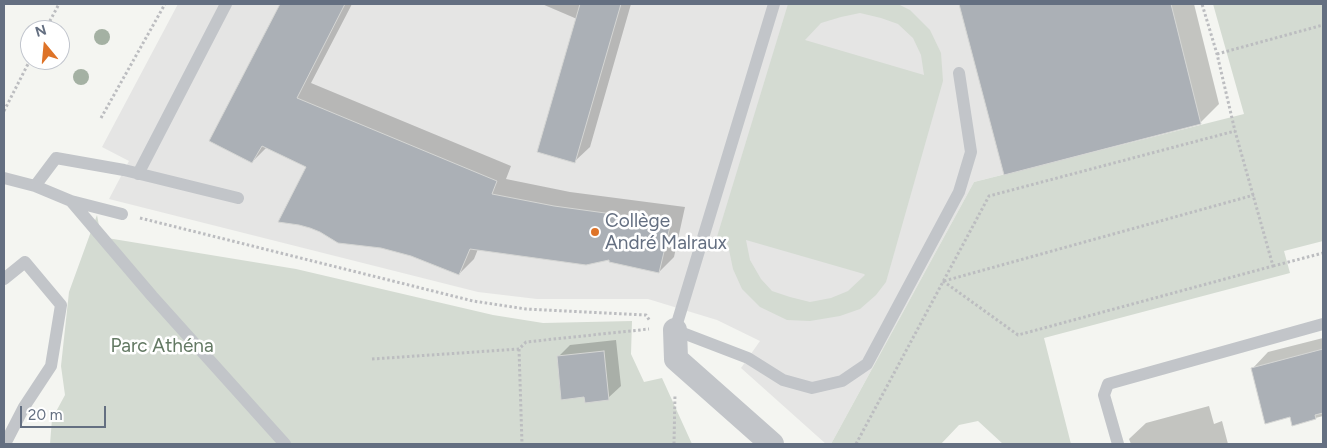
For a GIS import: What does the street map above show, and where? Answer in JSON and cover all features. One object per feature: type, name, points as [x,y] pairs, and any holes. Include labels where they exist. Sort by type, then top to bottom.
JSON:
[{"type":"street","points":[[675,330],[676,359],[772,444]]},
{"type":"lane","points":[[138,174],[226,4]]},
{"type":"lane","points":[[774,4],[675,330],[748,358],[783,380],[812,388],[842,381],[867,364],[959,192],[971,152],[958,72]]},
{"type":"lane","points":[[35,186],[56,158],[138,174],[238,198]]},
{"type":"lane","points":[[4,178],[35,186],[71,201],[122,214]]},
{"type":"lane","points":[[71,201],[152,296],[285,444]]},
{"type":"lane","points":[[4,279],[25,262],[61,305],[51,366],[24,407],[5,444]]},
{"type":"lane","points":[[1118,444],[1104,395],[1108,384],[1323,324]]},
{"type":"path","points":[[50,20],[59,4]]},
{"type":"path","points":[[101,118],[165,4]]},
{"type":"path","points":[[1202,4],[1273,266]]},
{"type":"path","points":[[1216,54],[1323,25]]},
{"type":"path","points":[[4,111],[25,70]]},
{"type":"path","points":[[856,444],[989,196],[1235,131]]},
{"type":"path","points":[[944,282],[1254,195]]},
{"type":"path","points":[[122,214],[473,301],[526,309],[646,315],[654,328],[526,342],[519,349],[372,358]]},
{"type":"path","points":[[944,282],[1018,336],[1323,253]]},
{"type":"path","points":[[519,349],[522,444]]},
{"type":"path","points":[[674,444],[676,359]]},
{"type":"shaded area","name":"Collège André Malraux","points":[[178,4],[1169,4],[1201,124],[974,182],[831,444],[826,444],[741,368],[760,341],[717,320],[648,299],[537,299],[478,292],[109,199],[129,161],[102,147]]},
{"type":"green space","points":[[788,4],[898,4],[910,10],[930,30],[941,53],[943,81],[886,282],[876,295],[860,309],[840,316],[810,321],[787,320],[760,307],[742,289],[733,269],[728,245],[716,240]],"holes":[[[860,13],[898,24],[913,38],[921,55],[924,75],[805,40],[821,23]],[[746,240],[864,274],[865,275],[848,291],[831,298],[810,302],[790,297],[772,291],[761,279],[750,260]]]},
{"type":"green space","points":[[1213,4],[1323,4],[1323,241],[1284,251],[1290,273],[1044,338],[1071,444],[1003,444],[978,421],[959,425],[941,444],[831,444],[974,182],[1244,114]]},
{"type":"green space","name":"Parc Athéna","points":[[97,215],[101,237],[296,269],[493,315],[543,323],[632,321],[631,354],[644,382],[662,378],[692,444],[50,444],[52,419],[65,395],[61,366],[69,292]]},
{"type":"building","points":[[280,4],[345,4],[297,98],[497,181],[492,194],[554,206],[671,222],[659,273],[609,262],[609,260],[586,265],[470,249],[459,275],[411,256],[381,248],[338,243],[310,228],[278,222],[306,167],[262,146],[252,163],[209,141]]},
{"type":"building","name":"Collège André Malraux","points":[[580,4],[621,4],[575,163],[537,152]]},
{"type":"building","points":[[959,4],[1171,4],[1201,124],[1004,175]]},
{"type":"building","points":[[1323,349],[1323,413],[1315,415],[1316,419],[1292,426],[1290,417],[1265,424],[1251,368]]},
{"type":"building","points":[[604,351],[609,400],[585,403],[584,397],[561,400],[557,356]]},
{"type":"place","name":"Collège André Malraux","points":[[595,232]]}]
